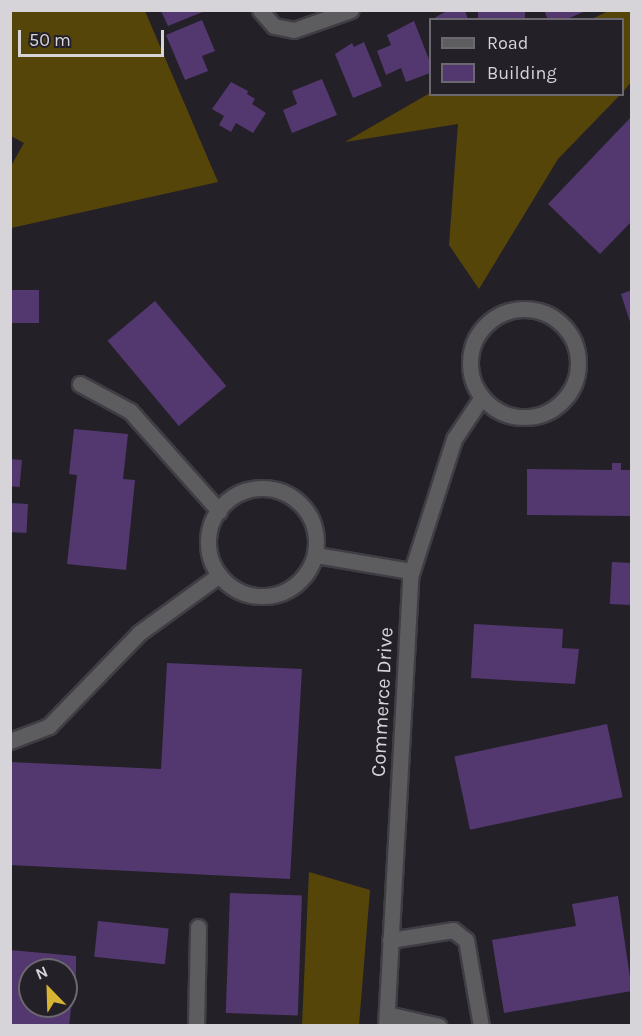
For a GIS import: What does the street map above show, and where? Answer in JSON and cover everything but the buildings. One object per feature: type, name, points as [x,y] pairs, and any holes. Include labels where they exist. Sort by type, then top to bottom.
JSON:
[{"type":"street","points":[[260,10],[274,26],[294,30],[351,10]]},
{"type":"street","points":[[535,310],[549,314],[570,334],[577,353],[578,373],[566,398],[556,407],[544,413],[517,417],[492,406],[482,397],[474,384],[470,356],[478,335],[493,319],[506,312],[535,310]]},
{"type":"street","points":[[80,384],[129,411],[219,511]]},
{"type":"street","name":"Commerce Drive","points":[[387,1020],[411,571],[454,439],[482,397]]},
{"type":"street","points":[[259,488],[287,494],[310,518],[318,543],[316,555],[300,581],[276,594],[249,594],[219,575],[208,540],[219,511],[245,491],[259,488]]},
{"type":"street","points":[[316,555],[411,571]]},
{"type":"street","points":[[10,741],[49,726],[139,633],[219,575]]},
{"type":"street","points":[[196,1026],[198,927]]},
{"type":"street","points":[[390,940],[453,930],[466,940],[481,1026]]},
{"type":"street","points":[[387,1020],[439,1026]]},
{"type":"shaded area","points":[[610,10],[631,11],[631,82],[624,91],[624,18],[594,18]]},
{"type":"shaded area","points":[[10,11],[145,11],[218,182],[11,228],[11,166],[24,143],[11,136]]},
{"type":"shaded area","points":[[429,94],[429,96],[619,96],[558,159],[479,289],[449,245],[458,124],[345,142]]},
{"type":"shaded area","points":[[309,872],[370,890],[359,1025],[302,1025]]}]
